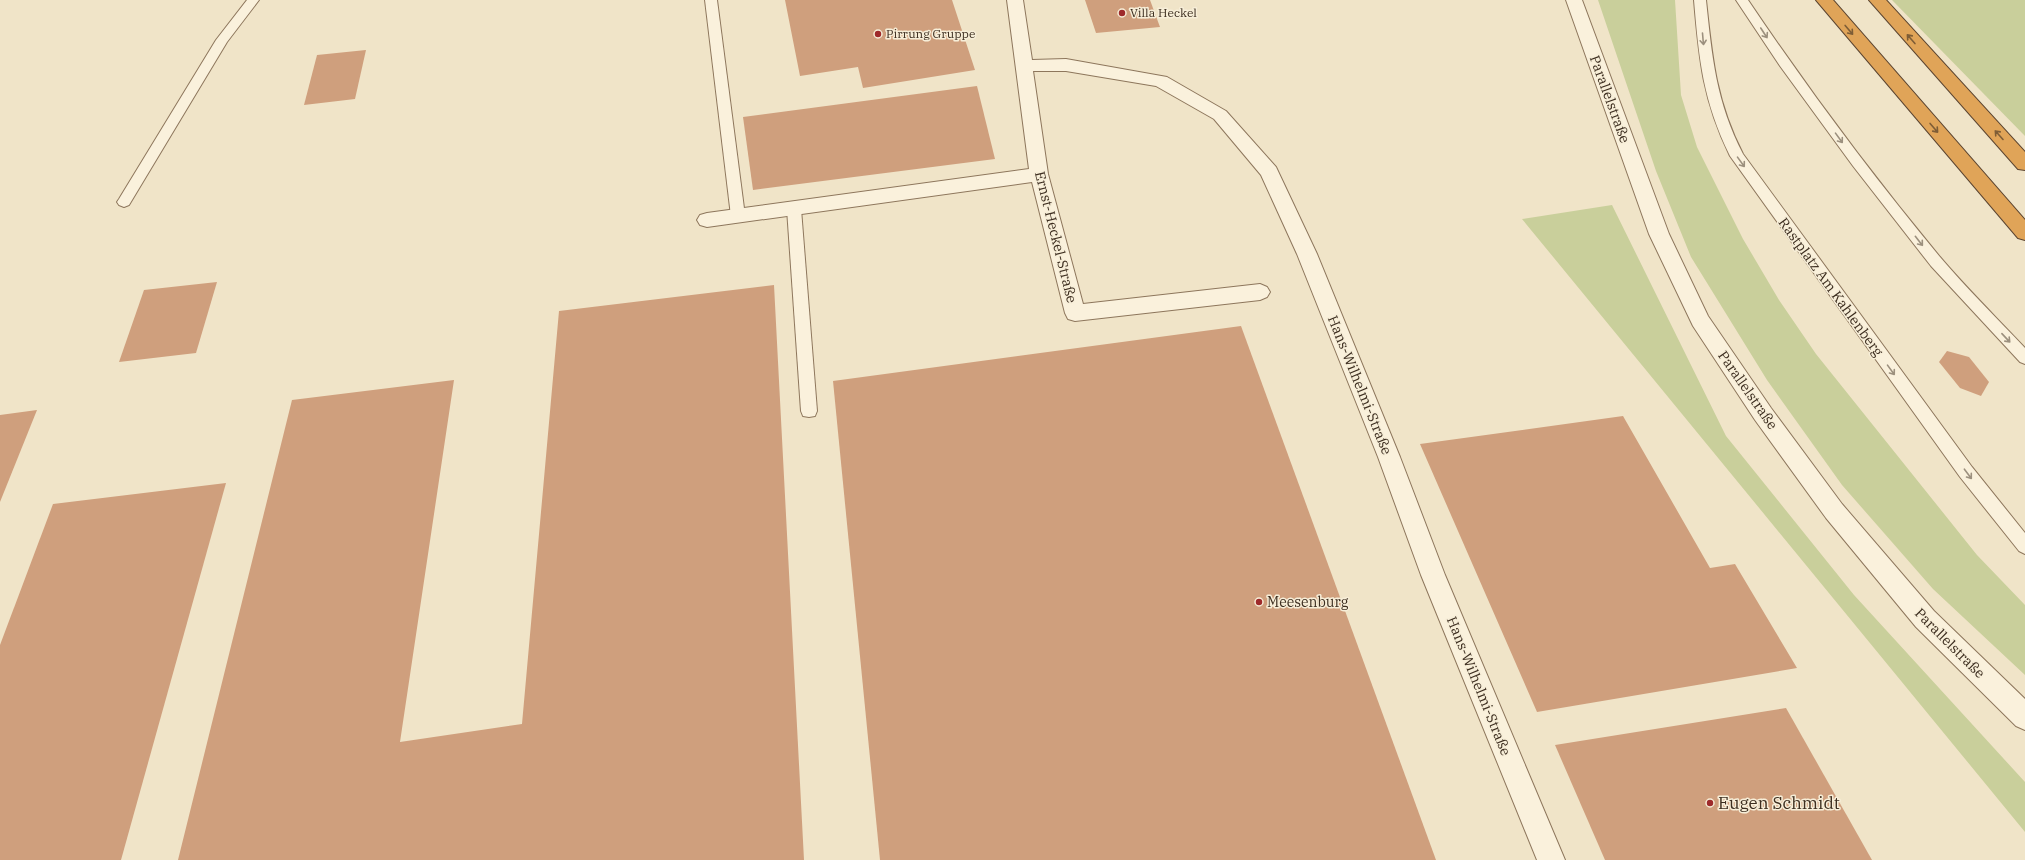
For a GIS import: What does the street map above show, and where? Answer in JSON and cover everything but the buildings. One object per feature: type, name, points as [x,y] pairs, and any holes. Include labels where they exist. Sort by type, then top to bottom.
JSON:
[{"type":"highway","points":[[1824,0],[2025,234]]},
{"type":"highway","points":[[1877,0],[2025,164]]},
{"type":"street","name":"Ernst-Heckel-Straße","points":[[1015,0],[1039,174],[1075,313],[1260,292]]},
{"type":"street","name":"Parallelstraße","points":[[1574,0],[1658,234],[1700,320],[1763,414],[1834,511],[1925,619],[2025,717]]},
{"type":"street","name":"Hans-Wilhelmi-Straße","points":[[1025,66],[1066,65],[1162,81],[1220,115],[1269,172],[1307,254],[1389,456],[1433,575],[1551,860]]},
{"type":"street","points":[[707,220],[1039,174]]},
{"type":"lane","points":[[124,202],[222,40],[253,0]]},
{"type":"lane","points":[[711,0],[738,216]]},
{"type":"lane","name":"Rastplatz Am Kahlenberg","points":[[1700,0],[1705,58],[1714,97],[1720,119],[1737,156],[1962,466],[1995,510],[2025,546]]},
{"type":"lane","points":[[1742,0],[1784,63],[1858,163],[1926,250],[2025,358]]},
{"type":"lane","points":[[794,209],[809,411]]},
{"type":"green space","points":[[1598,0],[1675,0],[1681,95],[1697,147],[1743,239],[1779,300],[1816,354],[1977,555],[2025,605],[2025,675],[1933,589],[1842,485],[1767,380],[1691,257],[1656,171]]},
{"type":"green space","points":[[1892,0],[2025,0],[2025,136]]},
{"type":"green space","points":[[1612,205],[1726,436],[1854,595],[2025,782],[2025,832],[1522,219]]},
{"type":"place","name":"Villa Heckel","points":[[1122,13]]},
{"type":"place","name":"Pirrung Gruppe","points":[[878,34]]},
{"type":"place","name":"Meesenburg","points":[[1259,602]]},
{"type":"place","name":"Eugen Schmidt","points":[[1710,803]]}]
